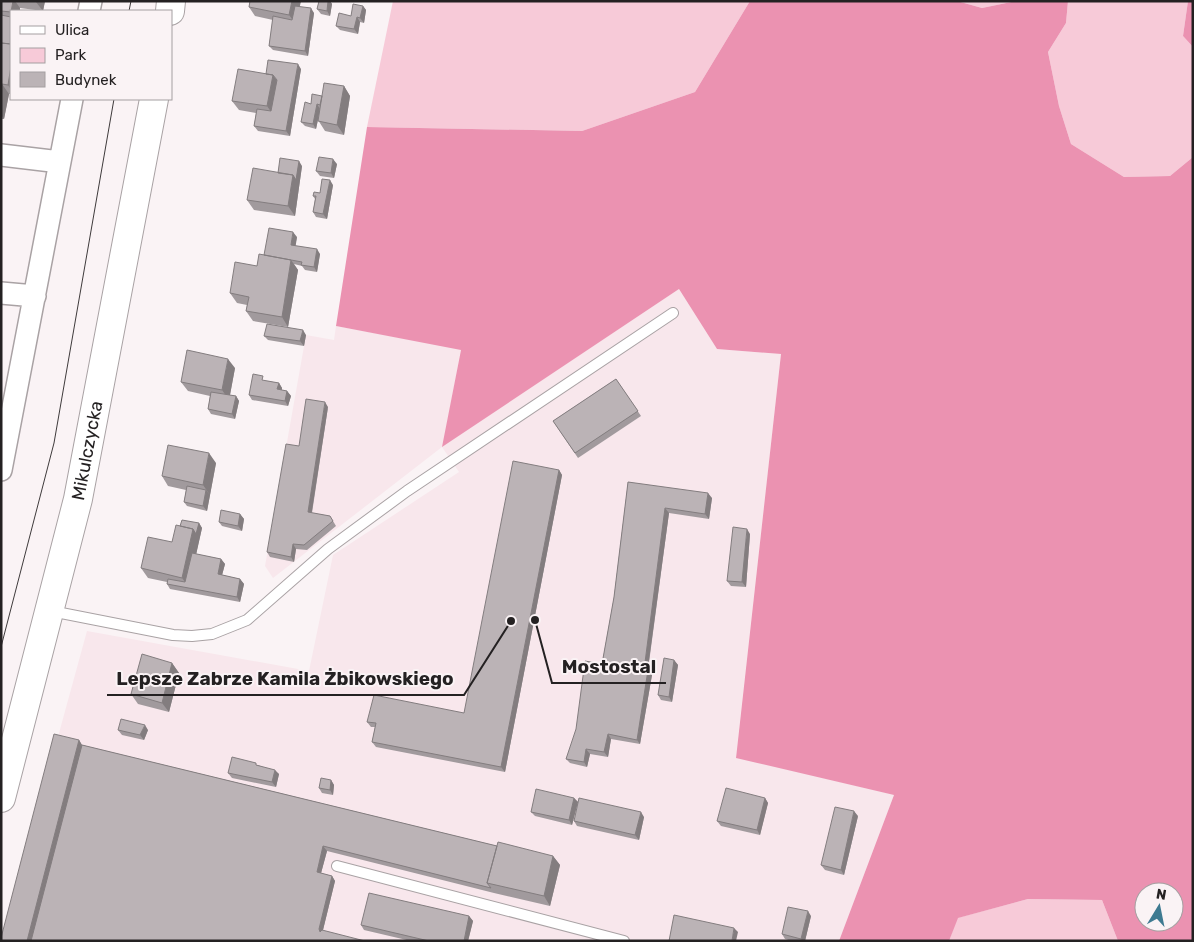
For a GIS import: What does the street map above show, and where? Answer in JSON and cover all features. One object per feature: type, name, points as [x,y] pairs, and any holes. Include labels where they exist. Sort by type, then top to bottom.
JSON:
[{"type":"main road","name":"Mikulczycka","points":[[1,798],[51,610],[90,442],[154,100]]},
{"type":"street","points":[[1,470],[72,100]]},
{"type":"street","points":[[1,155],[60,162]]},
{"type":"street","points":[[1,293],[35,296]]},
{"type":"lane","points":[[51,610],[173,635],[212,634],[230,628],[246,620],[328,549],[407,491],[673,313]]},
{"type":"lane","points":[[337,866],[624,941]]},
{"type":"shaded area","points":[[750,1],[957,1],[982,8],[1016,1],[1068,1],[1066,23],[1048,52],[1059,106],[1071,144],[1124,177],[1170,176],[1193,157],[1193,941],[1118,941],[1102,900],[1028,899],[958,918],[949,941],[839,941],[894,795],[736,758],[781,354],[717,349],[679,289],[442,447],[461,350],[336,326],[367,127],[582,131],[695,92]]},
{"type":"shaded area","points":[[1188,1],[1193,1],[1193,47],[1183,36]]},
{"type":"shaded area","points":[[679,289],[717,349],[781,354],[736,757],[894,795],[839,941],[2,941],[87,631],[309,671],[333,555],[459,472],[442,447],[273,578],[265,566],[306,335],[334,340],[336,326],[461,349],[443,446]]},
{"type":"green space","points":[[393,1],[750,1],[695,92],[582,131],[367,127]]},
{"type":"green space","points":[[957,1],[1016,1],[982,8]]},
{"type":"green space","points":[[1068,1],[1188,1],[1183,36],[1193,47],[1193,157],[1170,176],[1124,177],[1071,144],[1059,106],[1048,52],[1066,23]]},
{"type":"green space","points":[[1028,899],[1102,900],[1118,941],[949,941],[957,918]]},
{"type":"building","points":[[1,1],[13,1],[10,12],[1,11]]},
{"type":"building","points":[[250,1],[292,1],[289,15],[249,7]]},
{"type":"building","points":[[319,1],[328,1],[327,11],[317,9]]},
{"type":"building","points":[[353,4],[363,6],[360,18],[357,17],[354,29],[336,26],[339,13],[351,16]]},
{"type":"building","points":[[295,6],[311,8],[305,51],[269,46],[273,16],[292,20]]},
{"type":"building","points":[[1,15],[10,17],[10,44],[1,43]]},
{"type":"building","points":[[1,43],[10,44],[10,72],[8,85],[2,84],[1,90]]},
{"type":"building","points":[[268,60],[298,64],[286,131],[254,126],[257,109],[271,111],[277,80],[273,75],[266,74]]},
{"type":"building","points":[[238,69],[273,75],[267,106],[232,101]]},
{"type":"building","points":[[324,83],[344,86],[337,125],[318,121]]},
{"type":"building","points":[[312,94],[322,96],[320,105],[317,104],[313,124],[301,122],[305,102],[311,104]]},
{"type":"building","points":[[319,157],[333,159],[331,173],[316,171]]},
{"type":"building","points":[[280,158],[299,161],[296,180],[293,175],[278,173]]},
{"type":"building","points":[[253,168],[293,175],[288,206],[247,200]]},
{"type":"building","points":[[322,179],[330,180],[323,214],[313,212],[316,196],[313,196],[314,192],[320,193]]},
{"type":"building","points":[[269,228],[293,232],[291,245],[317,249],[314,267],[301,265],[302,262],[264,255]]},
{"type":"building","points":[[259,254],[291,260],[282,317],[246,311],[249,297],[230,293],[235,262],[257,266]]},
{"type":"building","points":[[267,324],[303,330],[300,341],[264,336]]},
{"type":"building","points":[[187,350],[228,359],[222,390],[181,382]]},
{"type":"building","points":[[253,374],[263,376],[262,380],[279,383],[277,389],[287,391],[285,401],[249,395]]},
{"type":"building","points":[[616,379],[638,411],[575,453],[553,421]]},
{"type":"building","points":[[211,392],[236,396],[232,414],[208,409]]},
{"type":"building","points":[[306,399],[325,402],[308,512],[330,516],[333,521],[304,545],[293,544],[291,557],[267,552],[286,444],[299,446]]},
{"type":"building","points":[[168,445],[209,453],[203,485],[162,476]]},
{"type":"building","points":[[513,461],[559,470],[501,767],[372,742],[376,723],[367,722],[374,695],[464,713]]},
{"type":"building","points":[[628,482],[708,493],[705,514],[665,508],[644,670],[648,670],[637,740],[608,734],[604,752],[586,749],[584,762],[566,759],[576,729],[585,661],[602,664],[614,597]]},
{"type":"building","points":[[187,486],[206,490],[203,506],[184,502]]},
{"type":"building","points":[[221,510],[240,514],[238,526],[219,522]]},
{"type":"building","points":[[182,520],[199,523],[196,534],[193,529],[180,526]]},
{"type":"building","points":[[176,525],[193,529],[182,578],[141,568],[148,537],[172,542]]},
{"type":"building","points":[[733,527],[747,529],[742,582],[727,581]]},
{"type":"building","points":[[192,553],[221,559],[218,574],[240,579],[237,597],[167,584],[168,579],[185,582]]},
{"type":"building","points":[[142,654],[172,663],[162,703],[131,694]]},
{"type":"building","points":[[664,658],[674,660],[669,697],[658,695]]},
{"type":"building","points":[[121,719],[145,725],[140,735],[118,730]]},
{"type":"building","points":[[54,734],[79,740],[27,941],[1,941],[1,938]]},
{"type":"building","points":[[82,745],[497,846],[487,883],[491,888],[323,846],[317,872],[332,876],[319,929],[320,932],[322,930],[365,941],[31,941]]},
{"type":"building","points":[[232,757],[275,770],[272,782],[228,773]]},
{"type":"building","points":[[321,778],[331,780],[330,790],[319,788]]},
{"type":"building","points":[[726,788],[765,798],[757,830],[717,821]]},
{"type":"building","points":[[536,789],[574,798],[569,820],[531,812]]},
{"type":"building","points":[[579,798],[641,812],[635,835],[574,821]]},
{"type":"building","points":[[835,807],[854,811],[841,870],[821,865]]},
{"type":"building","points":[[498,842],[553,856],[544,896],[487,883]]},
{"type":"building","points":[[369,893],[469,916],[464,941],[429,941],[361,925]]},
{"type":"building","points":[[788,907],[808,911],[801,939],[782,934]]},
{"type":"building","points":[[674,915],[734,928],[732,941],[669,941]]},
{"type":"tram line","points":[[129,10],[131,1]]},
{"type":"tram line","points":[[1,647],[54,443],[114,100]]},
{"type":"place","name":"Mostostal","points":[[535,620]]},
{"type":"place","name":"Lepsze Zabrze Kamila Żbikowskiego","points":[[511,621]]}]
